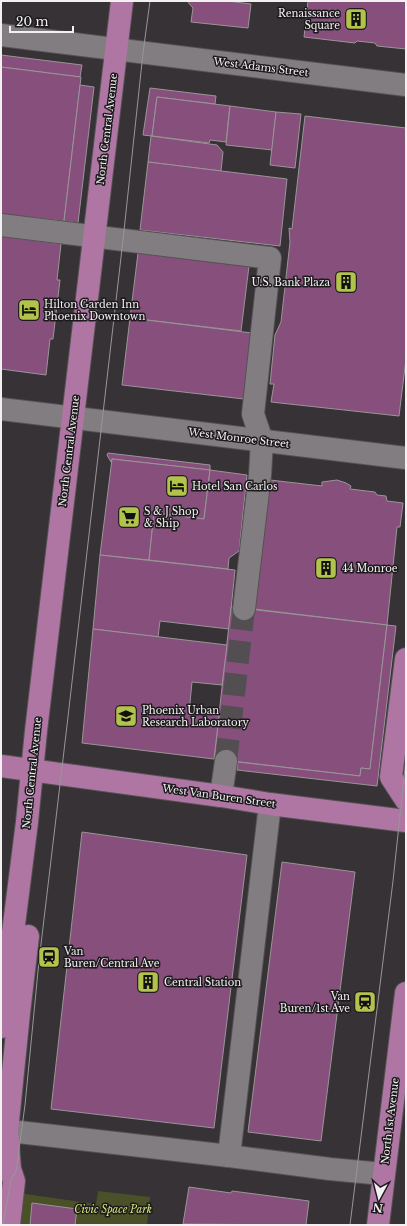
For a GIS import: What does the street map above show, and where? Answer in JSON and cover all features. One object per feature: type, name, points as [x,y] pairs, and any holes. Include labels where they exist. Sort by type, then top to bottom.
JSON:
[{"type":"main road","name":"North Central Avenue","points":[[1,1027],[122,1]]},
{"type":"main road","points":[[406,659],[391,777],[406,800]]},
{"type":"main road","name":"West Van Buren Street","points":[[1,766],[270,804],[406,821]]},
{"type":"main road","name":"North Central Avenue","points":[[9,1225],[14,1181],[10,1169],[4,1130],[28,935],[17,901]]},
{"type":"main road","name":"North 1st Avenue","points":[[378,1225],[406,993]]},
{"type":"street","name":"West Adams Street","points":[[1,35],[406,84]]},
{"type":"street","points":[[1,225],[270,258],[253,414],[262,441],[260,475],[244,608]]},
{"type":"street","name":"West Monroe Street","points":[[1,409],[406,458]]},
{"type":"street","points":[[221,796],[226,761]]},
{"type":"street","points":[[229,1156],[270,804]]},
{"type":"street","points":[[4,1130],[383,1174]]},
{"type":"green space","name":"Civic Space Park","points":[[98,1191],[150,1197],[147,1225],[15,1225],[18,1193],[96,1204]]},
{"type":"building","points":[[187,1],[228,1],[251,4],[248,28],[191,22],[193,8]]},
{"type":"building","name":"Renaissance Square","points":[[308,1],[406,1],[406,49],[377,46],[375,43],[357,41],[355,43],[304,37]]},
{"type":"building","points":[[1,55],[82,65],[80,77],[1,67]]},
{"type":"building","points":[[1,67],[81,77],[64,221],[1,214]]},
{"type":"building","points":[[80,85],[94,87],[78,223],[64,221]]},
{"type":"building","points":[[150,88],[216,96],[215,104],[157,97],[152,136],[143,135]]},
{"type":"building","points":[[157,97],[230,106],[226,142],[210,140],[209,143],[152,136]]},
{"type":"building","points":[[230,106],[276,112],[272,150],[226,145]]},
{"type":"building","points":[[276,112],[301,114],[295,168],[270,165]]},
{"type":"building","name":"U.S. Bank Plaza","points":[[305,116],[406,128],[406,359],[399,416],[271,402],[274,384],[270,384],[275,335],[281,322],[290,242],[289,228],[292,229]]},
{"type":"building","points":[[151,136],[217,145],[223,152],[221,171],[148,162]]},
{"type":"building","points":[[148,162],[287,179],[280,246],[140,230]]},
{"type":"building","name":"Hilton Garden Inn Phoenix Downtown","points":[[1,236],[61,244],[57,280],[60,280],[53,339],[50,339],[46,375],[1,369]]},
{"type":"building","points":[[138,253],[249,266],[241,331],[130,318]]},
{"type":"building","points":[[130,318],[252,333],[244,399],[122,385]]},
{"type":"building","points":[[108,453],[210,465],[210,470],[112,459],[111,462],[107,455]]},
{"type":"building","points":[[112,459],[210,470],[204,519],[154,513],[149,560],[100,555]]},
{"type":"building","points":[[210,470],[247,475],[239,551],[229,558],[228,569],[149,560],[154,513],[204,519]]},
{"type":"building","name":"44 Monroe","points":[[270,480],[322,486],[322,482],[337,480],[351,486],[350,489],[375,492],[377,495],[386,496],[387,501],[403,503],[400,527],[397,527],[387,625],[254,609]]},
{"type":"building","points":[[100,555],[235,570],[229,629],[160,621],[158,637],[93,629]]},
{"type":"building","points":[[231,607],[387,625],[370,769],[361,768],[360,776],[214,759]]},
{"type":"building","points":[[387,625],[396,626],[377,786],[237,770],[238,762],[360,776],[361,768],[370,769]]},
{"type":"building","points":[[93,629],[227,645],[222,685],[192,682],[189,713],[219,716],[214,759],[82,743]]},
{"type":"building","name":"Central Station","points":[[82,832],[247,855],[214,1128],[51,1109]]},
{"type":"building","name":"Central Station","points":[[282,862],[355,872],[321,1141],[248,1132]]},
{"type":"building","points":[[189,1187],[309,1201],[306,1225],[183,1224]]},
{"type":"building","points":[[32,1203],[77,1209],[75,1225],[30,1225]]},
{"type":"tunnel","points":[[226,761],[244,609]]},
{"type":"tram line","points":[[3,1225],[11,1180],[16,1171],[25,1105],[39,961],[150,1]]},
{"type":"tram line","points":[[350,1225],[393,881],[406,759]]},
{"type":"place","name":"Renaissance Square","points":[[356,19]]},
{"type":"place","name":"U.S. Bank Plaza","points":[[346,282]]},
{"type":"place","name":"Hilton Garden Inn Phoenix Downtown","points":[[29,310]]},
{"type":"place","name":"Hotel San Carlos","points":[[177,486]]},
{"type":"place","name":"S & J Shop & Ship","points":[[129,517]]},
{"type":"place","name":"44 Monroe","points":[[326,568]]},
{"type":"place","name":"Phoenix Urban Research Laboratory","points":[[126,716]]},
{"type":"place","name":"Van Buren/Central Ave","points":[[49,957]]},
{"type":"place","name":"Central Station","points":[[148,982]]},
{"type":"place","name":"Van Buren/1st Ave","points":[[365,1002]]}]
